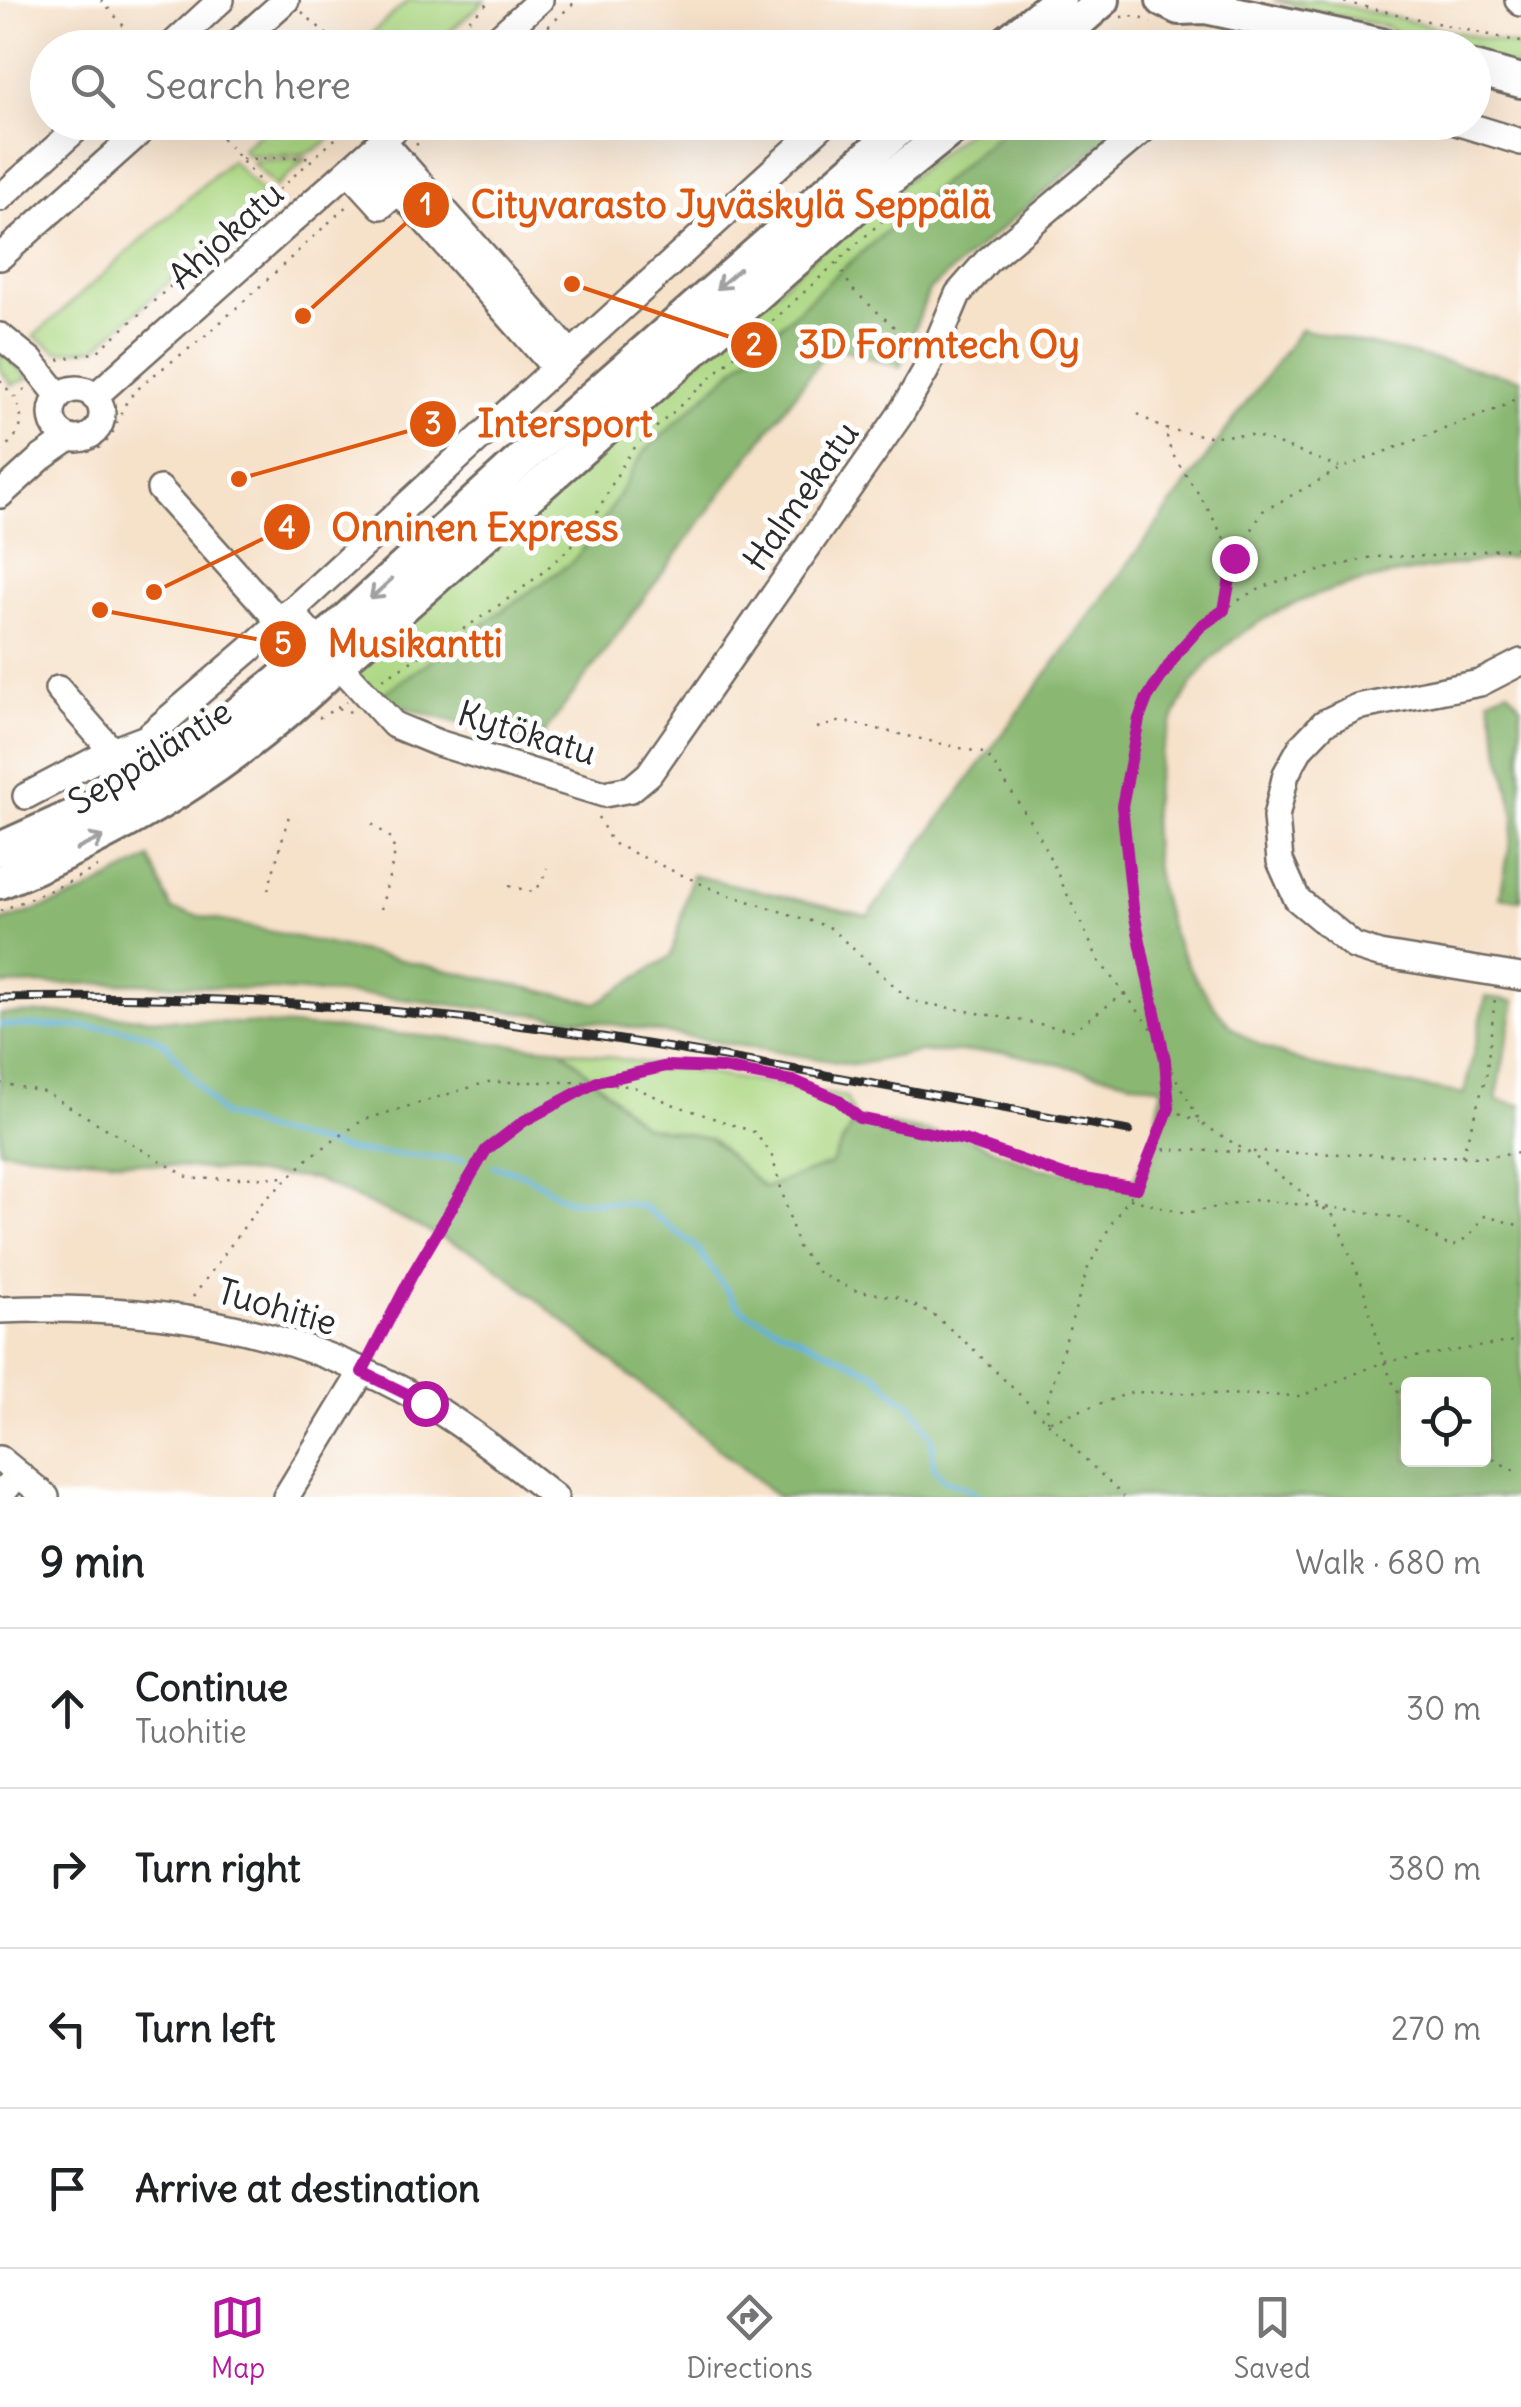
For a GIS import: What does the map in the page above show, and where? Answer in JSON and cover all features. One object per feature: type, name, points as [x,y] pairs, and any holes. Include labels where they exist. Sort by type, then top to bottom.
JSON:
[{"type":"main road","points":[[1022,30],[1060,0]]},
{"type":"main road","points":[[1069,30],[1103,0]]},
{"type":"main road","points":[[1162,0],[1179,8],[1203,4],[1316,30]]},
{"type":"main road","points":[[1491,72],[1521,80]]},
{"type":"main road","name":"Seppäläntie","points":[[0,882],[83,846],[170,800],[275,724],[330,654],[522,459],[886,140]]},
{"type":"main road","name":"Seppäläntie","points":[[0,849],[102,803],[197,746],[278,682],[330,654],[868,196],[953,140]]},
{"type":"street","points":[[189,30],[222,0]]},
{"type":"street","points":[[507,30],[540,0]]},
{"type":"street","points":[[259,30],[295,6]]},
{"type":"street","points":[[1491,133],[1521,142]]},
{"type":"street","points":[[0,198],[64,140]]},
{"type":"street","points":[[0,258],[131,140]]},
{"type":"street","name":"Ahjokatu","points":[[94,397],[373,163],[390,140]]},
{"type":"street","points":[[26,796],[112,751],[146,738],[806,140]]},
{"type":"street","name":"Halmekatu","points":[[631,789],[649,774],[900,415],[930,360],[958,294],[987,260],[1130,140]]},
{"type":"street","points":[[373,163],[563,361]]},
{"type":"street","points":[[373,163],[563,361]]},
{"type":"street","points":[[0,336],[42,374],[56,407],[58,431],[77,445]]},
{"type":"street","points":[[0,474],[35,442],[56,407],[77,389],[94,397],[101,412],[100,426],[77,445],[41,458],[0,495]]},
{"type":"street","name":"Kytökatu","points":[[160,489],[284,616],[330,654],[394,725],[438,743],[604,794],[631,789]]},
{"type":"street","points":[[1521,662],[1480,683],[1357,707],[1324,724],[1301,747],[1286,774],[1276,817],[1280,861],[1297,900],[1354,946],[1379,954],[1521,978]]},
{"type":"street","points":[[58,690],[112,751]]},
{"type":"street","name":"Tuohitie","points":[[0,1310],[103,1308],[181,1317],[278,1339],[362,1372],[425,1403],[465,1428],[555,1497]]},
{"type":"street","points":[[286,1497],[362,1372]]},
{"type":"street","points":[[0,1496],[9,1467],[46,1497]]},
{"type":"path","points":[[101,0],[128,30]]},
{"type":"path","points":[[458,30],[491,0]]},
{"type":"path","points":[[544,30],[577,0]]},
{"type":"path","points":[[1334,0],[1468,30]]},
{"type":"path","points":[[295,6],[322,30]]},
{"type":"path","points":[[1491,35],[1521,42]]},
{"type":"path","points":[[224,140],[272,196]]},
{"type":"path","points":[[14,398],[60,359],[97,352],[335,140]]},
{"type":"path","points":[[77,445],[100,449],[111,439],[122,408],[133,394],[204,337],[373,163],[411,140]]},
{"type":"path","points":[[240,159],[316,157]]},
{"type":"path","points":[[314,721],[365,692],[548,568],[583,534],[620,464],[637,445],[906,199]]},
{"type":"path","points":[[837,262],[852,289],[930,360]]},
{"type":"path","points":[[0,380],[22,415],[19,434],[0,452]]},
{"type":"path","points":[[1224,610],[1234,558],[1263,510],[1342,468],[1502,407],[1521,395]]},
{"type":"path","points":[[1138,414],[1165,429],[1206,436],[1254,435],[1342,468]]},
{"type":"path","points":[[1165,429],[1170,452],[1207,507],[1234,558]]},
{"type":"path","points":[[1048,1421],[1048,1402],[1086,1270],[1111,1224],[1137,1188],[1169,1108],[1165,1060],[1133,908],[1122,806],[1139,719],[1147,698],[1201,626],[1273,583],[1345,562],[1521,548]]},
{"type":"path","points":[[817,728],[842,721],[987,754],[1039,835],[1099,961],[1161,1040]]},
{"type":"path","points":[[268,890],[290,812]]},
{"type":"path","points":[[598,817],[612,844],[717,891],[829,926],[911,1001],[1074,1030],[1124,994]]},
{"type":"path","points":[[372,824],[391,838],[395,853],[381,909]]},
{"type":"path","points":[[0,910],[107,862]]},
{"type":"path","points":[[509,886],[533,892],[547,868]]},
{"type":"path","points":[[1462,1157],[1486,1078],[1495,998]]},
{"type":"path","points":[[1165,1060],[1201,1123]]},
{"type":"path","points":[[362,1372],[412,1275],[486,1150],[524,1121],[597,1082],[667,1066],[723,1068],[797,1082],[837,1099],[859,1118],[964,1140],[1066,1176],[1137,1188]]},
{"type":"path","points":[[0,1082],[45,1092],[191,1179],[289,1177]]},
{"type":"path","points":[[181,1317],[260,1205],[316,1152],[363,1120],[488,1082],[597,1082],[634,1087],[754,1132],[771,1153],[798,1247],[820,1274],[854,1290],[896,1298],[933,1314],[1124,1497]]},
{"type":"path","points":[[1169,1108],[1248,1152],[1334,1216],[1362,1284],[1384,1362],[1401,1395]]},
{"type":"path","points":[[1152,1149],[1462,1157],[1521,1153]]},
{"type":"path","points":[[1130,1199],[1186,1213],[1256,1200],[1400,1218],[1451,1248],[1468,1237],[1485,1216],[1521,1226]]},
{"type":"path","points":[[1048,1421],[1133,1392],[1300,1396],[1384,1362],[1521,1340]]},
{"type":"path","points":[[1491,1458],[1513,1470],[1521,1470]]},
{"type":"green space","points":[[409,0],[485,0],[452,30],[375,30]]},
{"type":"green space","points":[[1273,0],[1319,0],[1448,30],[1387,27]]},
{"type":"green space","points":[[1491,40],[1521,47],[1521,68],[1491,61]]},
{"type":"green space","points":[[252,140],[327,140],[313,151],[300,154],[247,155],[242,149]]},
{"type":"green space","points":[[956,140],[991,140],[837,274],[643,453],[596,534],[572,562],[374,700],[352,673],[363,659],[831,241]]},
{"type":"green space","points":[[991,140],[1106,140],[929,290],[900,367],[831,346],[536,744],[374,700],[572,562],[596,534],[643,453],[837,274]]},
{"type":"green space","points":[[306,159],[276,187],[252,162],[253,161]]},
{"type":"green space","points":[[231,160],[263,197],[96,348],[58,352],[34,336]]},
{"type":"green space","points":[[1301,329],[1521,379],[1521,556],[1408,572],[1334,589],[1264,619],[1233,640],[1199,674],[1175,715],[1160,761],[1153,810],[1155,859],[1164,907],[1181,952],[1225,1021],[1257,1043],[1344,1073],[1464,1094],[1486,997],[1515,1001],[1496,1100],[1521,1105],[1521,1497],[778,1497],[486,1258],[315,1179],[0,1150],[0,1014],[54,1013],[343,1029],[562,1049],[642,1125],[711,1139],[764,1188],[831,1164],[855,1119],[970,1139],[1038,1168],[1133,1181],[1154,1136],[1162,1088],[1005,1052],[918,1052],[855,1065],[593,1021],[376,996],[140,983],[0,985],[0,922],[78,896],[150,858],[172,910],[597,1003],[671,956],[692,875],[868,916]]},
{"type":"green space","points":[[0,350],[29,378],[12,385],[0,370]]},
{"type":"green space","points":[[1508,690],[1521,706],[1521,900],[1500,897],[1515,817],[1489,698]]},
{"type":"green space","points":[[562,1049],[846,1097],[855,1119],[831,1164],[764,1188],[711,1139],[642,1125]]},
{"type":"waterway","points":[[0,1025],[116,1028],[147,1034],[166,1044],[221,1114],[271,1132],[352,1151],[464,1160]]},
{"type":"waterway","points":[[494,1166],[526,1175],[566,1200],[644,1207],[697,1248],[737,1305],[747,1313],[876,1374],[901,1399],[910,1402],[932,1437],[934,1468],[944,1480],[980,1497]]},
{"type":"railway","points":[[0,998],[289,1004],[505,1023],[715,1055],[1129,1131]]},
{"type":"place","name":"3D Formtech Oy","points":[[572,284]]},
{"type":"place","name":"Cityvarasto Jyväskylä Seppälä","points":[[303,316]]},
{"type":"place","name":"Intersport","points":[[239,479]]},
{"type":"place","name":"Onninen Express","points":[[154,592]]},
{"type":"place","name":"Musikantti","points":[[100,610]]},
{"type":"route","points":[[425,1403],[362,1372],[412,1275],[486,1150],[524,1121],[597,1082],[667,1066],[723,1068],[797,1082],[837,1099],[859,1118],[964,1140],[1066,1176],[1137,1188],[1169,1108],[1165,1060],[1133,908],[1122,806],[1139,719],[1147,698],[1178,652],[1201,626],[1224,610],[1234,558]]}]
